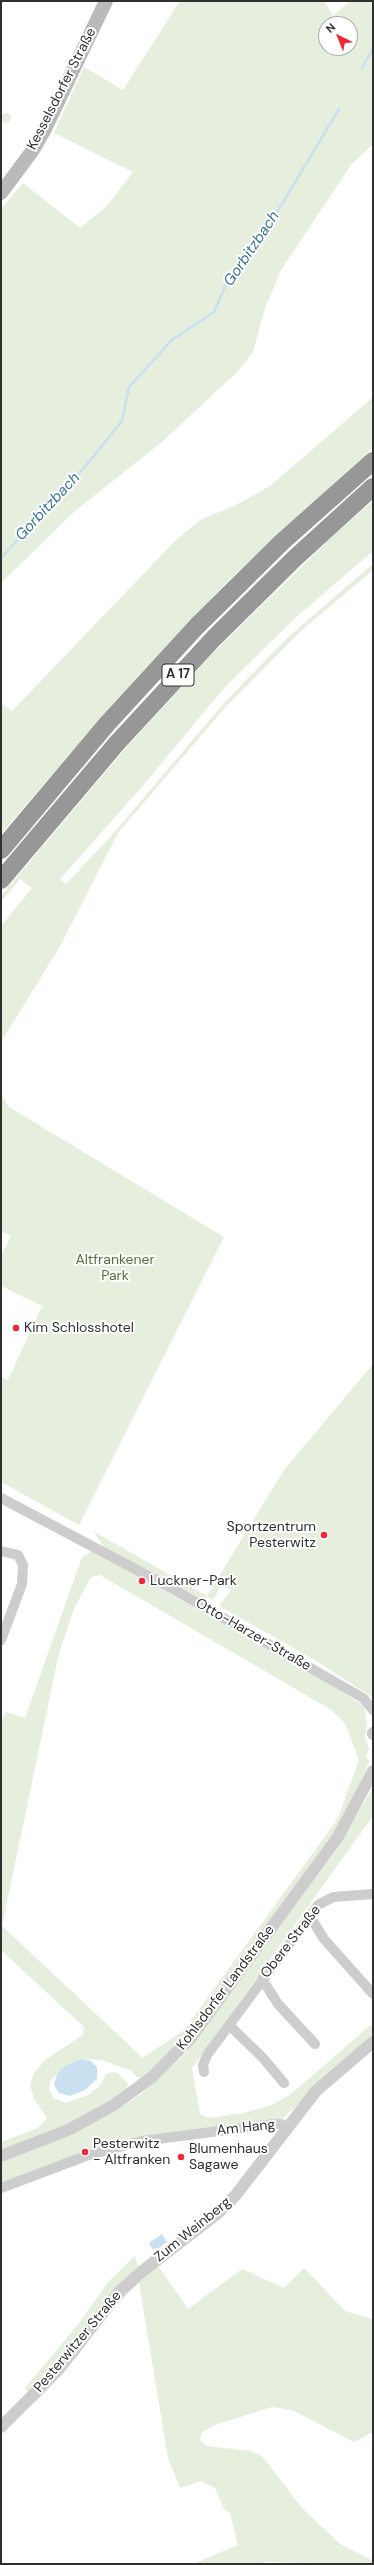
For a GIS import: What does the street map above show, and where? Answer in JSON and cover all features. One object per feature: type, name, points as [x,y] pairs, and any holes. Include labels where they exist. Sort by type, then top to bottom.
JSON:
[{"type":"highway","name":"A 17","points":[[1,850],[107,724],[197,626],[287,537],[373,461]]},
{"type":"highway","name":"A 17","points":[[1,880],[43,828],[174,680],[295,558],[373,487]]},
{"type":"main road","name":"Kesselsdorfer Straße","points":[[1,193],[33,150],[45,129],[106,1]]},
{"type":"street","name":"Otto-Harzer-Straße","points":[[1,1498],[171,1588],[363,1698],[373,1710]]},
{"type":"street","points":[[1,1551],[18,1556],[23,1565],[22,1584],[1,1640]]},
{"type":"street","name":"Kohlsdorfer Landstraße","points":[[1,2156],[68,2130],[114,2105],[152,2077],[189,2040],[338,1837],[373,1771]]},
{"type":"street","name":"Obere Straße","points":[[204,2072],[203,2066],[207,2055],[309,1915],[318,1905],[333,1897],[373,1894]]},
{"type":"street","points":[[309,1915],[324,1939],[373,1994]]},
{"type":"street","points":[[262,1979],[278,2004],[315,2044]]},
{"type":"street","points":[[229,2025],[263,2058],[284,2084]]},
{"type":"street","name":"Zum Weinberg","points":[[138,2274],[195,2232],[236,2196],[316,2091],[373,2042]]},
{"type":"street","name":"Am Hang","points":[[1,2188],[86,2156],[142,2141],[178,2135],[274,2124],[281,2124],[287,2128]]},
{"type":"street","name":"Pesterwitzer Straße","points":[[1,2428],[58,2370],[108,2304],[138,2274]]},
{"type":"green space","points":[[180,1],[324,1],[333,16],[350,1],[373,1],[373,144],[351,165],[281,270],[265,308],[253,352],[238,371],[163,441],[75,511],[1,583],[1,209],[23,183],[80,228],[107,206],[133,172],[54,133],[84,67],[123,90]]},
{"type":"green space","points":[[4,113],[8,113],[11,118],[8,123],[4,123],[1,120],[1,116]]},
{"type":"green space","points":[[373,397],[373,448],[226,583],[100,719],[1,834],[1,703],[12,711],[175,541],[200,520],[236,505],[270,486]]},
{"type":"green space","points":[[373,501],[373,551],[294,619],[225,687],[140,789],[60,879],[66,884],[112,835],[224,703],[288,637],[373,564],[373,570],[301,631],[223,710],[118,833],[59,948],[1,1042],[1,926],[32,888],[20,879],[1,902],[1,896],[124,750],[209,657],[334,535]]},
{"type":"green space","name":"Altfrankener Park","points":[[1,1094],[9,1107],[224,1237],[79,1525],[1,1482],[1,1377],[8,1380],[42,1306],[1,1286],[1,1256],[11,1236],[1,1231]]},
{"type":"green space","name":"Sportzentrum Pesterwitz","points":[[373,1364],[373,1698],[318,1662],[219,1606],[231,1590],[221,1586],[213,1600],[207,1597],[203,1603],[104,1547],[93,1531],[207,1596],[284,1470]]},
{"type":"green space","points":[[93,1551],[309,1671],[364,1706],[367,1725],[365,1737],[369,1749],[366,1758],[370,1760],[350,1807],[332,1836],[184,2038],[142,2078],[137,2077],[132,2071],[102,2060],[81,2059],[57,2074],[50,2081],[49,2090],[54,2098],[66,2103],[88,2095],[100,2086],[106,2074],[112,2072],[118,2073],[128,2084],[125,2091],[78,2120],[1,2150],[1,2142],[38,2128],[47,2118],[34,2099],[30,2085],[34,2073],[45,2060],[83,2035],[84,2027],[1,1950],[1,1720],[6,1712],[25,1718],[82,1557]],"holes":[[[100,1575],[330,1709],[345,1723],[359,1760],[337,1820],[184,2030],[143,2058],[2,1926],[59,1653],[74,1609],[91,1577]]]},
{"type":"green space","points":[[373,1787],[373,1816],[192,2068],[200,2114],[209,2118],[243,2113],[272,2105],[291,2094],[373,2023],[373,2037],[283,2118],[267,2123],[176,2133],[1,2184],[1,2162],[68,2136],[116,2111],[141,2094],[185,2054],[338,1848]]},
{"type":"green space","points":[[135,2256],[138,2266],[151,2256],[188,2309],[242,2269],[284,2288],[304,2268],[345,2311],[373,2319],[373,2432],[354,2442],[292,2410],[272,2407],[218,2424],[202,2432],[200,2440],[207,2446],[251,2451],[263,2457],[302,2508],[340,2544],[373,2561],[373,2564],[266,2562],[255,2564],[193,2564],[238,2545],[230,2513],[224,2509],[215,2488],[201,2481],[180,2488],[168,2458],[139,2283],[111,2310],[76,2358],[36,2402],[25,2388],[80,2322],[108,2282]]},
{"type":"water","points":[[81,2059],[91,2061],[97,2067],[97,2079],[85,2090],[70,2096],[59,2093],[54,2085],[57,2074],[65,2066]]},
{"type":"water","points":[[162,2234],[167,2242],[159,2248],[152,2249],[149,2243]]},
{"type":"waterway","name":"Gorbitzbach","points":[[362,68],[373,48]]},
{"type":"waterway","name":"Gorbitzbach","points":[[1,558],[89,462],[122,421],[129,387],[172,340],[214,312],[228,279],[255,249],[339,109]]},
{"type":"place","name":"Kim Schlosshotel","points":[[16,1328]]},
{"type":"place","name":"Sportzentrum Pesterwitz","points":[[324,1535]]},
{"type":"place","name":"Luckner-Park","points":[[142,1581]]},
{"type":"place","name":"Pesterwitz - Altfranken","points":[[85,2152]]},
{"type":"place","name":"Blumenhaus Sagawe","points":[[181,2157]]}]
